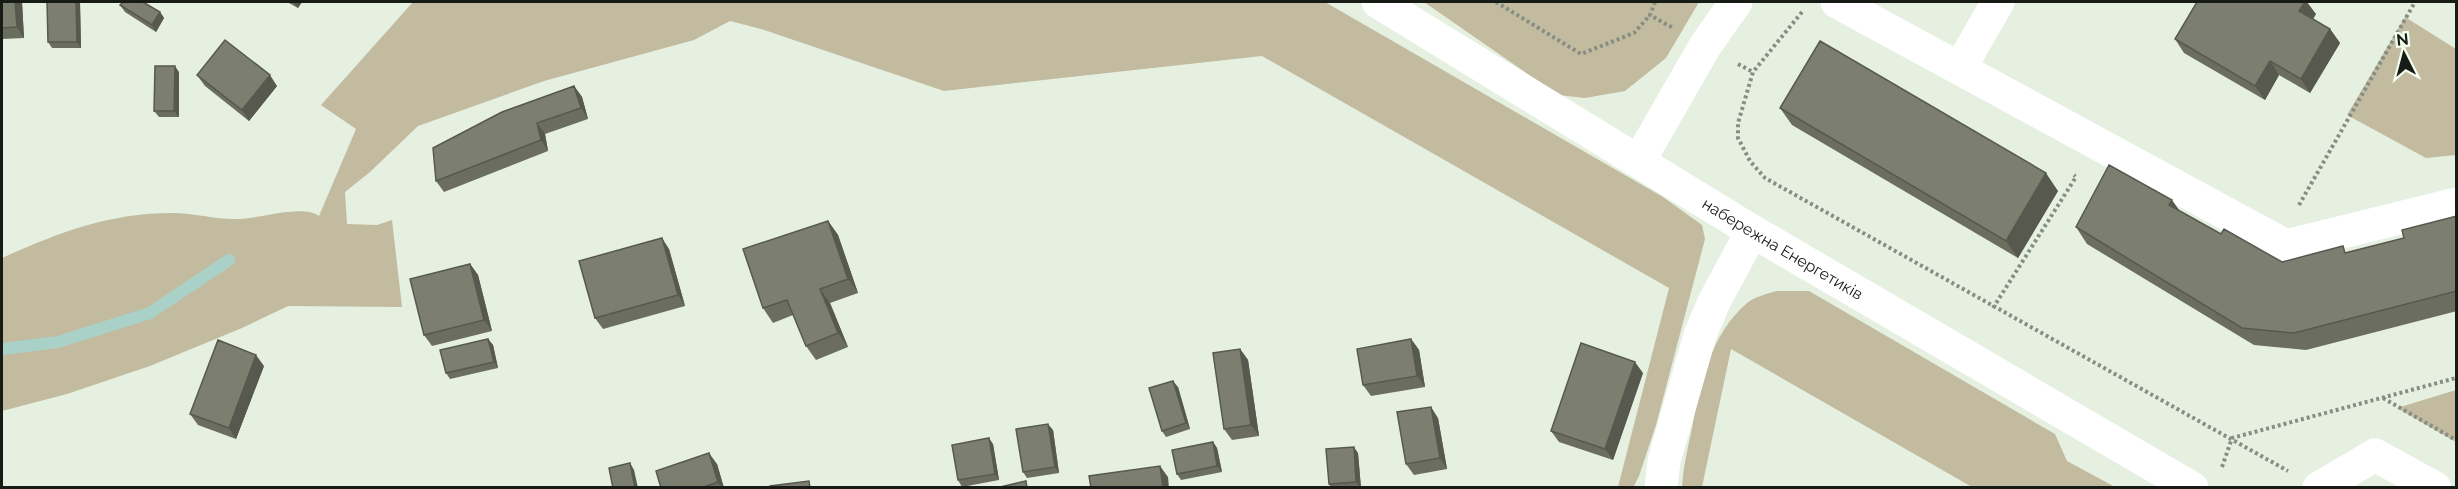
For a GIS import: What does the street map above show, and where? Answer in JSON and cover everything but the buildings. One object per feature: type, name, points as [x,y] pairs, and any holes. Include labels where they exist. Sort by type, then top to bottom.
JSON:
[{"type":"street","name":"набережна Енергетиків","points":[[1378,2],[1752,231],[2192,488]]},
{"type":"street","points":[[1639,161],[1705,46],[1736,2]]},
{"type":"street","points":[[1837,2],[2286,246],[2457,204]]},
{"type":"street","points":[[1960,68],[1998,2]]},
{"type":"street","points":[[1661,488],[1664,461],[1700,334],[1713,302],[1752,231]]},
{"type":"street","points":[[2308,482],[2375,455],[2435,488]]},
{"type":"path","points":[[1496,2],[1581,54],[1635,33],[1650,15]]},
{"type":"path","points":[[2277,241],[2415,2]]},
{"type":"path","points":[[1803,10],[1754,72],[1738,123],[1738,138],[1750,161],[1766,178],[1993,308],[2308,482]]},
{"type":"path","points":[[1993,308],[2076,177],[2066,171]]},
{"type":"path","points":[[2232,438],[2457,378]]},
{"type":"path","points":[[2382,398],[2457,440]]},
{"type":"path","points":[[2221,471],[2232,438]]},
{"type":"shaded area","points":[[413,2],[1325,2],[1663,197],[1702,225],[1705,239],[1656,425],[1639,476],[1633,488],[1618,487],[1669,288],[1262,56],[944,91],[761,29],[730,21],[694,40],[544,81],[418,126],[370,172],[345,192],[347,224],[377,225],[392,220],[402,307],[288,306],[242,328],[150,366],[67,394],[2,411],[2,258],[43,240],[84,226],[126,217],[172,213],[240,219],[293,211],[303,211],[319,216],[356,129],[321,105]]},
{"type":"shaded area","points":[[1424,2],[1699,2],[1666,58],[1625,91],[1585,98],[1558,95]]},
{"type":"shaded area","points":[[2405,17],[2456,49],[2456,155],[2426,158],[2347,115]]},
{"type":"shaded area","points":[[1776,291],[1809,291],[2055,434],[2067,461],[2115,487],[1972,487],[1731,349],[1702,487],[1682,488],[1699,394],[1716,345],[1734,316],[1747,303]]},
{"type":"shaded area","points":[[2456,390],[2456,442],[2397,408]]},
{"type":"waterway","points":[[2,349],[58,342],[150,313],[229,260]]}]
